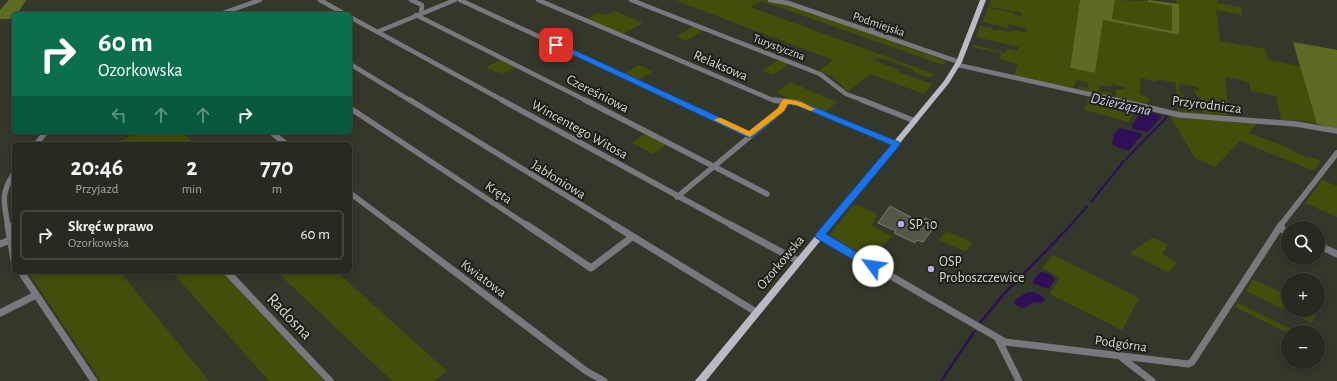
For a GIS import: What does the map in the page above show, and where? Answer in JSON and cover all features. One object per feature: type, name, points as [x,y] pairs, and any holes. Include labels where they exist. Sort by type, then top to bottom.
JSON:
[{"type":"main road","name":"Ozorkowska","points":[[700,381],[944,86],[958,63],[984,0]]},
{"type":"street","points":[[226,12],[260,0]]},
{"type":"street","points":[[320,0],[341,12]]},
{"type":"street","points":[[412,0],[422,5],[438,7]]},
{"type":"street","points":[[377,32],[455,0]]},
{"type":"street","points":[[460,0],[750,135]]},
{"type":"street","name":"Relaksowa","points":[[538,0],[775,101],[798,103],[896,144]]},
{"type":"street","name":"Turystyczna","points":[[631,0],[820,74],[846,94],[915,121]]},
{"type":"street","name":"Podmiejska","points":[[770,0],[788,3],[958,63]]},
{"type":"street","points":[[419,15],[422,5]]},
{"type":"street","name":"Czereśniowa","points":[[419,15],[767,194]]},
{"type":"street","name":"Wincentego Witosa","points":[[352,18],[677,197],[798,261]]},
{"type":"street","points":[[869,31],[879,23]]},
{"type":"street","name":"Przyrodnicza","points":[[958,63],[1180,115],[1296,124],[1337,131]]},
{"type":"street","name":"Jabłoniowa","points":[[352,65],[756,312]]},
{"type":"street","points":[[677,197],[782,110],[785,101]]},
{"type":"street","name":"Kręta","points":[[352,109],[591,268],[632,237]]},
{"type":"street","points":[[38,142],[44,134]]},
{"type":"street","points":[[274,134],[284,142]]},
{"type":"street","name":"Podgórna","points":[[820,235],[1005,342],[1188,364],[1192,362],[1279,228],[1337,153]]},
{"type":"street","points":[[12,176],[4,190],[3,199],[12,250]]},
{"type":"street","name":"Kwiatowa","points":[[352,195],[580,367],[604,381]]},
{"type":"street","points":[[0,244],[10,240]]},
{"type":"street","points":[[1325,248],[1337,254]]},
{"type":"street","points":[[22,274],[94,381]]},
{"type":"street","name":"Radosna","points":[[229,274],[330,381]]},
{"type":"street","points":[[0,313],[36,295]]},
{"type":"street","points":[[998,339],[1019,381]]},
{"type":"street","points":[[1119,356],[1152,381]]},
{"type":"green space","points":[[9,0],[26,0],[18,12],[12,12],[12,17],[10,19],[0,19],[0,10]]},
{"type":"green space","points":[[764,0],[787,4],[947,61],[943,65],[761,1],[750,7],[934,74],[930,78],[885,59],[877,58],[868,63],[875,61],[900,70],[899,72],[932,84],[924,94],[870,74],[848,92],[832,76],[819,71],[833,60],[677,1]]},
{"type":"green space","points":[[991,0],[1080,0],[1070,68],[1095,73],[1103,20],[1179,35],[1179,5],[1176,4],[1176,0],[1217,0],[1218,3],[1241,7],[1242,15],[1216,10],[1220,41],[1265,49],[1268,60],[1300,66],[1317,124],[1307,121],[1281,120],[1276,96],[1251,91],[1249,82],[1225,77],[1229,115],[1203,114],[1201,100],[1193,90],[1199,91],[1198,87],[1179,83],[1180,94],[1184,95],[1184,98],[1178,97],[1179,110],[1185,112],[1184,99],[1187,100],[1188,110],[1198,112],[1199,114],[1178,112],[1176,83],[1157,79],[1157,82],[1141,78],[1140,94],[1149,98],[1145,105],[1116,98],[1116,89],[1125,89],[1125,87],[1112,84],[1111,87],[1100,85],[1099,91],[1112,93],[1112,97],[1078,89],[1079,86],[1087,88],[1089,83],[1076,80],[1074,88],[1014,76],[1018,64],[999,59],[1001,53],[972,47],[973,44],[1005,53],[1007,49],[1018,51],[1019,47],[976,37],[980,26],[992,28],[992,30],[998,31],[998,29],[1012,32],[1013,30],[1027,32],[1027,28],[1008,24],[1007,28],[982,22],[988,8],[1022,16],[1022,13],[1020,12],[988,7]]},
{"type":"green space","points":[[1080,0],[1115,0],[1112,19],[1172,31],[1172,6],[1148,2],[1148,0],[1179,4],[1179,35],[1103,20],[1095,73],[1070,68]]},
{"type":"green space","points":[[1115,0],[1148,0],[1149,2],[1172,6],[1173,31],[1112,19]]},
{"type":"green space","points":[[615,11],[643,23],[622,34],[587,19],[599,13],[606,15]]},
{"type":"green space","points":[[694,26],[704,30],[686,41],[676,36]]},
{"type":"green space","points":[[1293,42],[1337,50],[1337,129],[1317,124]]},
{"type":"green space","points":[[500,60],[515,68],[501,75],[499,74],[503,72],[501,71],[497,73],[486,67]]},
{"type":"green space","points":[[778,60],[789,64],[773,75],[762,71]]},
{"type":"green space","points":[[639,65],[653,71],[638,81],[624,74]]},
{"type":"green space","points":[[790,82],[837,102],[824,113],[776,93]]},
{"type":"green space","points":[[1089,98],[1134,109],[1129,122],[1084,110]]},
{"type":"green space","points":[[1170,116],[1193,119],[1258,122],[1249,133],[1291,149],[1308,158],[1310,157],[1321,161],[1314,171],[1240,141],[1215,167],[1195,158]]},
{"type":"green space","points":[[136,134],[183,134],[193,142],[117,142]]},
{"type":"green space","points":[[645,134],[666,145],[653,154],[632,143]]},
{"type":"green space","points":[[1322,180],[1337,186],[1337,217],[1305,203]]},
{"type":"green space","points":[[854,204],[876,213],[877,216],[872,226],[892,236],[871,258],[866,257],[829,235]]},
{"type":"green space","points":[[946,231],[972,242],[966,252],[939,240]]},
{"type":"green space","points":[[1155,238],[1168,245],[1162,254],[1177,262],[1169,273],[1130,253],[1150,239]]},
{"type":"green space","points":[[1053,255],[1139,298],[1122,330],[1049,294],[1060,278],[1042,268]]},
{"type":"green space","points":[[29,274],[122,274],[209,381],[101,381]]},
{"type":"green space","points":[[174,274],[224,274],[324,381],[269,381]]},
{"type":"green space","points":[[279,274],[339,274],[447,371],[434,381],[392,381]]},
{"type":"green space","points":[[1253,279],[1281,293],[1281,308],[1246,291]]},
{"type":"green space","points":[[1238,303],[1283,325],[1281,325],[1281,330],[1235,307]]},
{"type":"green space","points":[[1300,317],[1315,317],[1312,323]]},
{"type":"shaded area","points":[[1144,110],[1162,116],[1148,132],[1133,129],[1132,126],[1140,112]]},
{"type":"shaded area","points":[[1120,128],[1140,133],[1142,135],[1129,150],[1125,150],[1112,144],[1114,134]]},
{"type":"shaded area","points":[[1041,272],[1053,276],[1055,279],[1049,288],[1033,283],[1033,280]]},
{"type":"shaded area","points":[[1028,292],[1038,293],[1045,300],[1041,303],[1034,302],[1024,308],[1019,307],[1014,303],[1016,299]]},
{"type":"building","points":[[890,206],[922,223],[925,218],[937,223],[923,242],[917,240],[915,243],[894,233],[896,231],[878,223]]},
{"type":"waterway","points":[[1126,159],[1165,119],[1167,114]]},
{"type":"waterway","points":[[1091,202],[1124,161]]},
{"type":"waterway","points":[[1070,226],[1087,206]]},
{"type":"waterway","points":[[979,324],[1003,295],[1071,225]]},
{"type":"waterway","points":[[941,381],[974,332]]},
{"type":"slow traffic","points":[[718,120],[750,135],[782,110],[785,101],[798,103],[811,109]]},
{"type":"place","name":"SP 10","points":[[901,224]]},
{"type":"place","name":"OSP Proboszczewice","points":[[931,269]]},
{"type":"route","points":[[556,45],[750,135],[782,110],[785,101],[798,103],[896,144],[820,235],[873,266]]},
{"type":"water label","name":"Dzierżązna","points":[[1121,104]]}]
